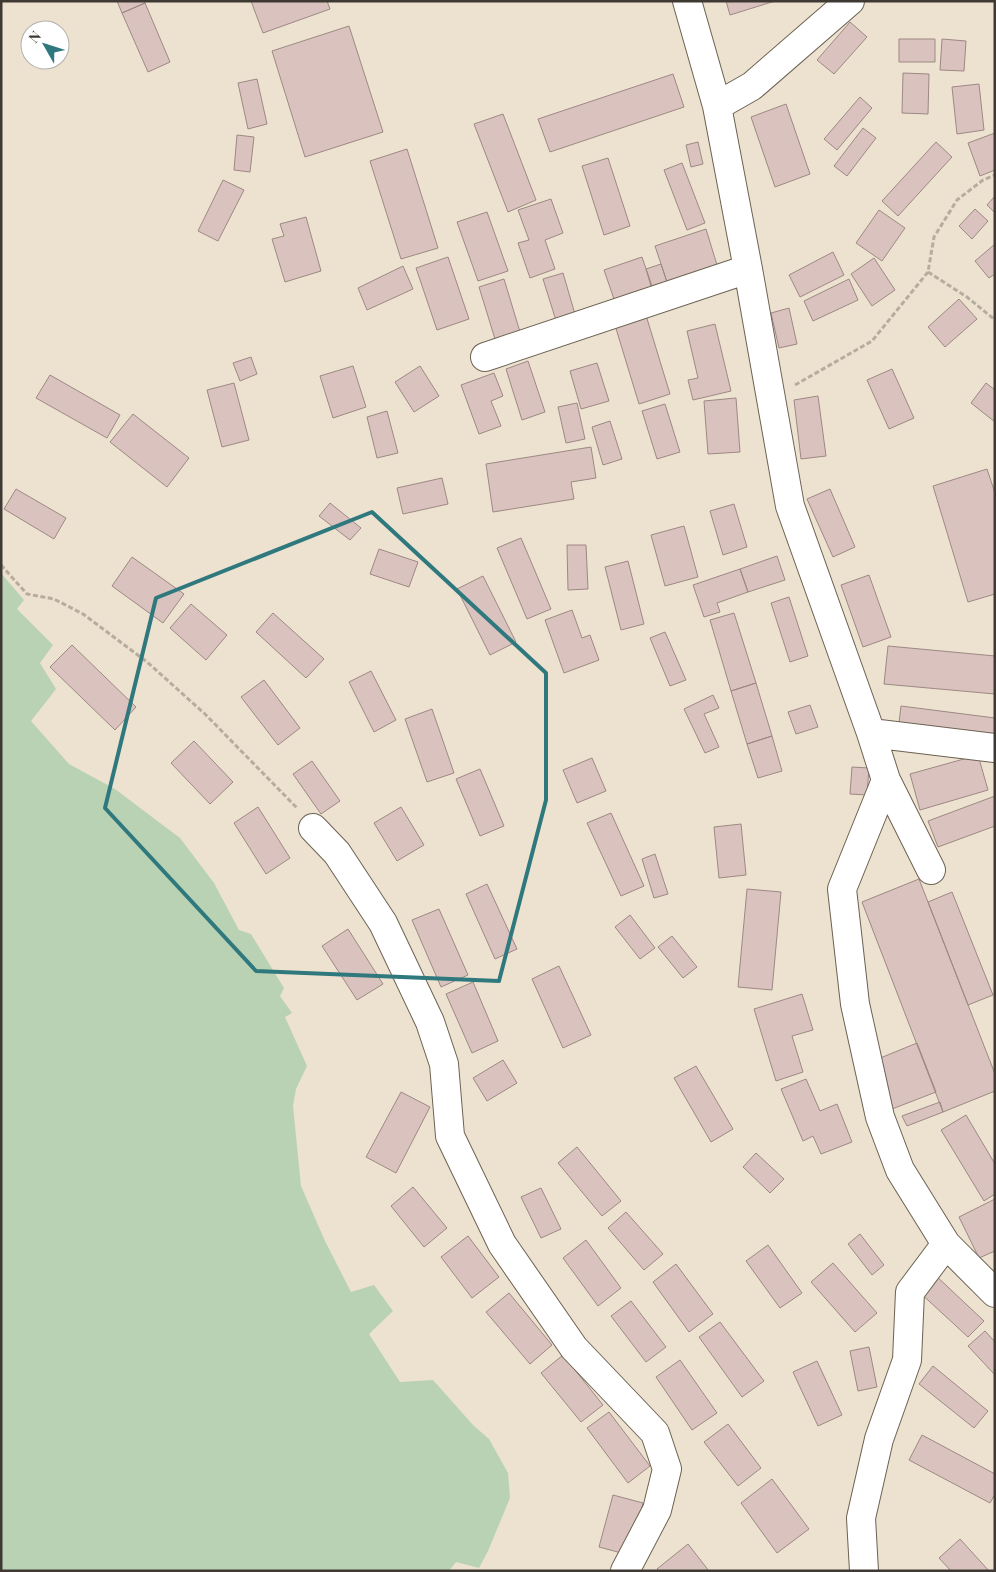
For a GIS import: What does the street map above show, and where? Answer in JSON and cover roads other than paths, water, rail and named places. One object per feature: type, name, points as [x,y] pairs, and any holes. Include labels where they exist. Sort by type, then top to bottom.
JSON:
[{"type":"street","points":[[687,1],[717,106],[790,506],[872,733],[886,780],[931,870]]},
{"type":"street","points":[[717,106],[752,86],[850,1]]},
{"type":"street","points":[[485,357],[748,269]]},
{"type":"street","points":[[872,733],[995,748]]},
{"type":"street","points":[[886,780],[842,889],[855,1004],[880,1117],[900,1170],[946,1244],[995,1293]]},
{"type":"street","points":[[313,828],[337,853],[383,923],[430,1022],[444,1064],[450,1136],[502,1244],[574,1348],[655,1433],[666,1469],[659,1502],[657,1510],[625,1571]]},
{"type":"street","points":[[864,1571],[861,1518],[879,1439],[907,1360],[910,1292],[946,1244]]}]
